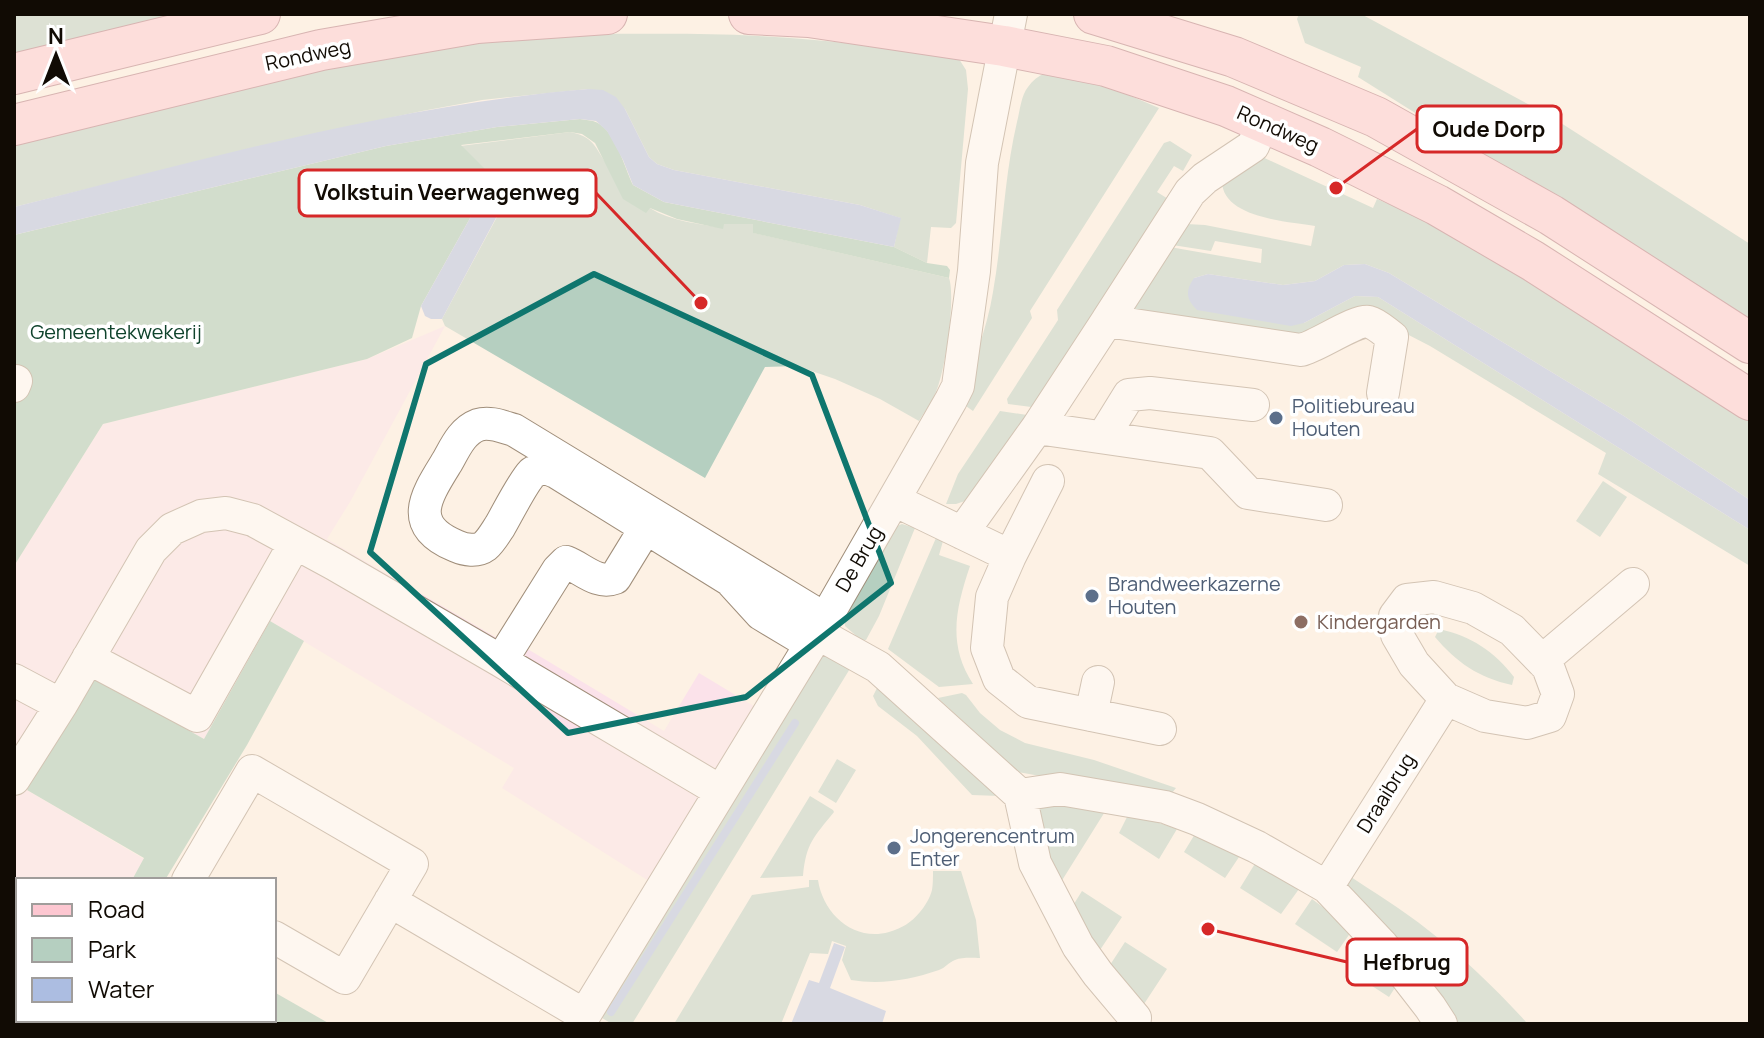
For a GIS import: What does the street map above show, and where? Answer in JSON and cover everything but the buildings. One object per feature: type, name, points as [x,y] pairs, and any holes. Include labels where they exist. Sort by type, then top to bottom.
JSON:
[{"type":"main road","points":[[14,74],[260,14]]},
{"type":"main road","name":"Rondweg","points":[[14,125],[321,50],[477,23],[607,14]]},
{"type":"main road","name":"Rondweg","points":[[749,14],[1008,30],[1226,106],[1437,205],[1533,261],[1750,400]]},
{"type":"main road","points":[[1094,14],[1234,57],[1376,117],[1551,215],[1750,343]]},
{"type":"street","name":"De Brug","points":[[582,1020],[818,632],[958,386],[974,271],[982,163],[1008,30]]},
{"type":"street","points":[[962,533],[1037,428],[1190,192],[1205,178],[1253,146],[1263,122]]},
{"type":"street","points":[[1107,321],[1301,350],[1311,348],[1360,322],[1371,323],[1392,337],[1383,393]]},
{"type":"street","points":[[1103,437],[1129,395],[1150,393],[1253,405]]},
{"type":"street","points":[[818,632],[761,614],[730,580],[556,472],[543,467],[532,474],[486,546],[475,550],[459,548],[441,538],[430,527],[425,505],[428,493],[464,434],[479,425],[495,424],[514,430],[818,632],[878,667],[1020,795],[1035,863],[1078,946],[1135,1018],[1134,1024]]},
{"type":"street","points":[[1037,428],[1210,453],[1248,493],[1326,505]]},
{"type":"street","points":[[1048,481],[992,597],[987,648],[999,679],[1028,702],[1160,729]]},
{"type":"street","points":[[894,500],[1010,556]]},
{"type":"street","points":[[14,779],[151,550],[172,529],[201,516],[226,513],[253,520],[295,543],[720,791]]},
{"type":"street","points":[[501,661],[566,562],[597,579],[606,581],[615,578],[645,529]]},
{"type":"street","points":[[88,658],[197,716],[295,543]]},
{"type":"street","points":[[1542,661],[1633,584]]},
{"type":"street","points":[[1434,597],[1473,608],[1512,630],[1548,667],[1558,694],[1550,716],[1527,723],[1485,716],[1446,699],[1414,664],[1397,635],[1395,616],[1407,600],[1434,597]]},
{"type":"street","points":[[14,680],[61,705]]},
{"type":"street","points":[[1091,715],[1098,682]]},
{"type":"street","name":"Draaibrug","points":[[1327,887],[1446,699]]},
{"type":"street","points":[[189,878],[252,771],[412,864],[345,978],[276,938]]},
{"type":"street","points":[[1020,795],[1060,789],[1165,807],[1229,833],[1327,887],[1382,945],[1441,1024]]},
{"type":"street","points":[[390,901],[582,1020]]},
{"type":"highlighted area","points":[[594,274],[812,375],[891,583],[746,697],[568,733],[370,552],[426,364]]},
{"type":"shaded area","points":[[445,326],[327,539],[521,652],[526,648],[664,731],[699,673],[757,708],[652,883],[502,788],[514,768],[270,621],[204,739],[88,673],[27,790],[144,859],[133,878],[16,878],[16,882],[14,566],[103,424],[367,359]]},
{"type":"green space","points":[[14,14],[195,14],[14,55]]},
{"type":"green space","points":[[1299,14],[1361,14],[1550,116],[1750,244],[1750,323],[1358,77],[1361,67],[1305,43],[1297,19]]},
{"type":"green space","points":[[568,33],[783,37],[859,44],[959,59],[966,70],[968,89],[956,223],[951,228],[931,227],[927,263],[894,247],[900,218],[860,205],[674,170],[657,164],[649,157],[625,109],[588,89],[482,100],[422,111],[282,141],[14,207],[14,137],[400,47]]},
{"type":"green space","points":[[1065,68],[1159,108],[1030,311],[1032,318],[973,411],[963,404],[990,306],[1009,164],[1021,103],[1036,79],[1050,71]]},
{"type":"green space","name":"Gemeentekwekerij","points":[[580,119],[601,125],[618,148],[633,185],[664,202],[894,247],[927,263],[947,266],[949,278],[753,233],[753,224],[724,224],[723,229],[677,219],[650,208],[646,213],[623,199],[595,143],[582,134],[570,132],[461,145],[493,177],[421,306],[412,338],[367,359],[103,424],[14,566],[14,235],[386,146],[497,127]]},
{"type":"green space","points":[[570,132],[589,140],[634,194],[650,208],[666,216],[723,228],[723,224],[753,224],[754,233],[949,278],[950,318],[942,370],[933,398],[919,421],[835,379],[797,366],[765,367],[705,478],[445,326],[442,319],[512,189],[493,177],[460,146]]},
{"type":"green space","points":[[1170,141],[1192,155],[1183,171],[1174,166],[1157,192],[1173,202],[1039,408],[1008,404],[1007,399],[1058,320],[1057,310],[1164,143]]},
{"type":"green space","points":[[1258,155],[1373,208],[1377,199],[1486,246],[1750,413],[1750,500],[1624,416],[1389,273],[1365,264],[1344,265],[1315,281],[1283,285],[1208,274],[1194,278],[1304,323],[1355,296],[1378,297],[1750,530],[1750,566],[1598,474],[1606,453],[1430,346],[1372,316],[1308,343],[1120,313],[1164,246],[1261,263],[1262,249],[1215,241],[1211,251],[1166,244],[1186,224],[1311,246],[1315,226],[1256,215],[1231,202],[1224,191],[1222,178]]},
{"type":"green space","points":[[1000,411],[1027,415],[968,500],[946,504],[958,474]]},
{"type":"green space","points":[[1603,481],[1627,497],[1600,537],[1576,521]]},
{"type":"green space","points":[[902,524],[915,528],[879,616],[866,640],[861,640],[845,626],[844,611],[892,528]]},
{"type":"green space","points":[[936,538],[943,541],[939,555],[970,566],[956,626],[960,655],[973,684],[939,687],[888,649]]},
{"type":"green space","points":[[270,621],[304,641],[247,745],[166,878],[133,878],[144,858],[27,790],[87,673],[204,739]]},
{"type":"green space","points":[[1439,629],[1472,640],[1490,652],[1514,677],[1512,685],[1489,678],[1460,661],[1435,637]]},
{"type":"green space","points":[[820,651],[851,667],[632,1024],[612,1024],[594,1013]]},
{"type":"green space","points":[[878,686],[1000,796],[972,795],[917,736],[878,706],[873,696]]},
{"type":"green space","points":[[962,693],[1000,730],[1025,743],[1094,760],[1176,788],[1167,799],[1018,772],[938,698]]},
{"type":"green space","points":[[837,759],[856,770],[836,803],[818,792]]},
{"type":"green space","points":[[810,796],[834,812],[812,841],[803,876],[760,878]]},
{"type":"green space","points":[[1047,800],[1106,810],[1061,882],[1056,881],[1037,814]]},
{"type":"green space","points":[[1129,813],[1177,829],[1159,859],[1119,833]]},
{"type":"green space","points":[[1195,834],[1241,854],[1225,878],[1184,852]]},
{"type":"green space","points":[[1256,862],[1299,889],[1281,914],[1240,888]]},
{"type":"green space","points":[[933,871],[961,871],[976,920],[980,958],[958,959],[939,970],[906,979],[884,982],[851,980],[842,960],[846,946],[832,941],[828,954],[810,953],[781,1024],[674,1024],[752,895],[809,887],[809,880],[818,880],[833,914],[852,929],[876,934],[898,929],[917,916],[931,893]]},
{"type":"green space","points":[[1345,873],[1441,941],[1528,1024],[1454,1024],[1346,893]]},
{"type":"green space","points":[[1082,891],[1122,917],[1100,950],[1093,947],[1072,907]]},
{"type":"green space","points":[[1312,899],[1351,932],[1337,952],[1295,924]]},
{"type":"green space","points":[[1125,942],[1167,969],[1144,1004],[1110,965]]},
{"type":"green space","points":[[1363,943],[1398,983],[1389,997],[1346,969]]},
{"type":"green space","points":[[276,993],[330,1024],[238,1022],[276,1022]]},
{"type":"water","points":[[603,90],[616,97],[649,157],[657,164],[674,170],[860,205],[901,218],[894,247],[664,202],[633,185],[607,131],[596,121],[580,119],[497,127],[386,146],[14,235],[14,207],[227,153],[371,121],[515,97]]},
{"type":"water","points":[[493,177],[512,188],[442,319],[431,319],[425,316],[421,306]]},
{"type":"water","points":[[1365,264],[1389,273],[1624,416],[1750,500],[1750,530],[1378,297],[1355,296],[1304,323],[1291,326],[1197,310],[1188,295],[1194,278],[1208,274],[1283,285],[1315,281],[1344,265]]},
{"type":"water","points":[[834,943],[845,947],[830,988],[886,1011],[882,1024],[791,1024],[809,980],[819,983]]},
{"type":"waterway","points":[[611,1012],[795,723]]},
{"type":"place","name":"Oude Dorp","points":[[1336,188]]},
{"type":"place","name":"Volkstuin Veerwagenweg","points":[[701,303]]},
{"type":"place","name":"Politiebureau Houten","points":[[1276,418]]},
{"type":"place","name":"Brandweerkazerne Houten","points":[[1092,596]]},
{"type":"place","name":"Kindergarden","points":[[1301,622]]},
{"type":"place","name":"Jongerencentrum Enter","points":[[894,848]]},
{"type":"place","name":"Hefbrug","points":[[1208,929]]}]
